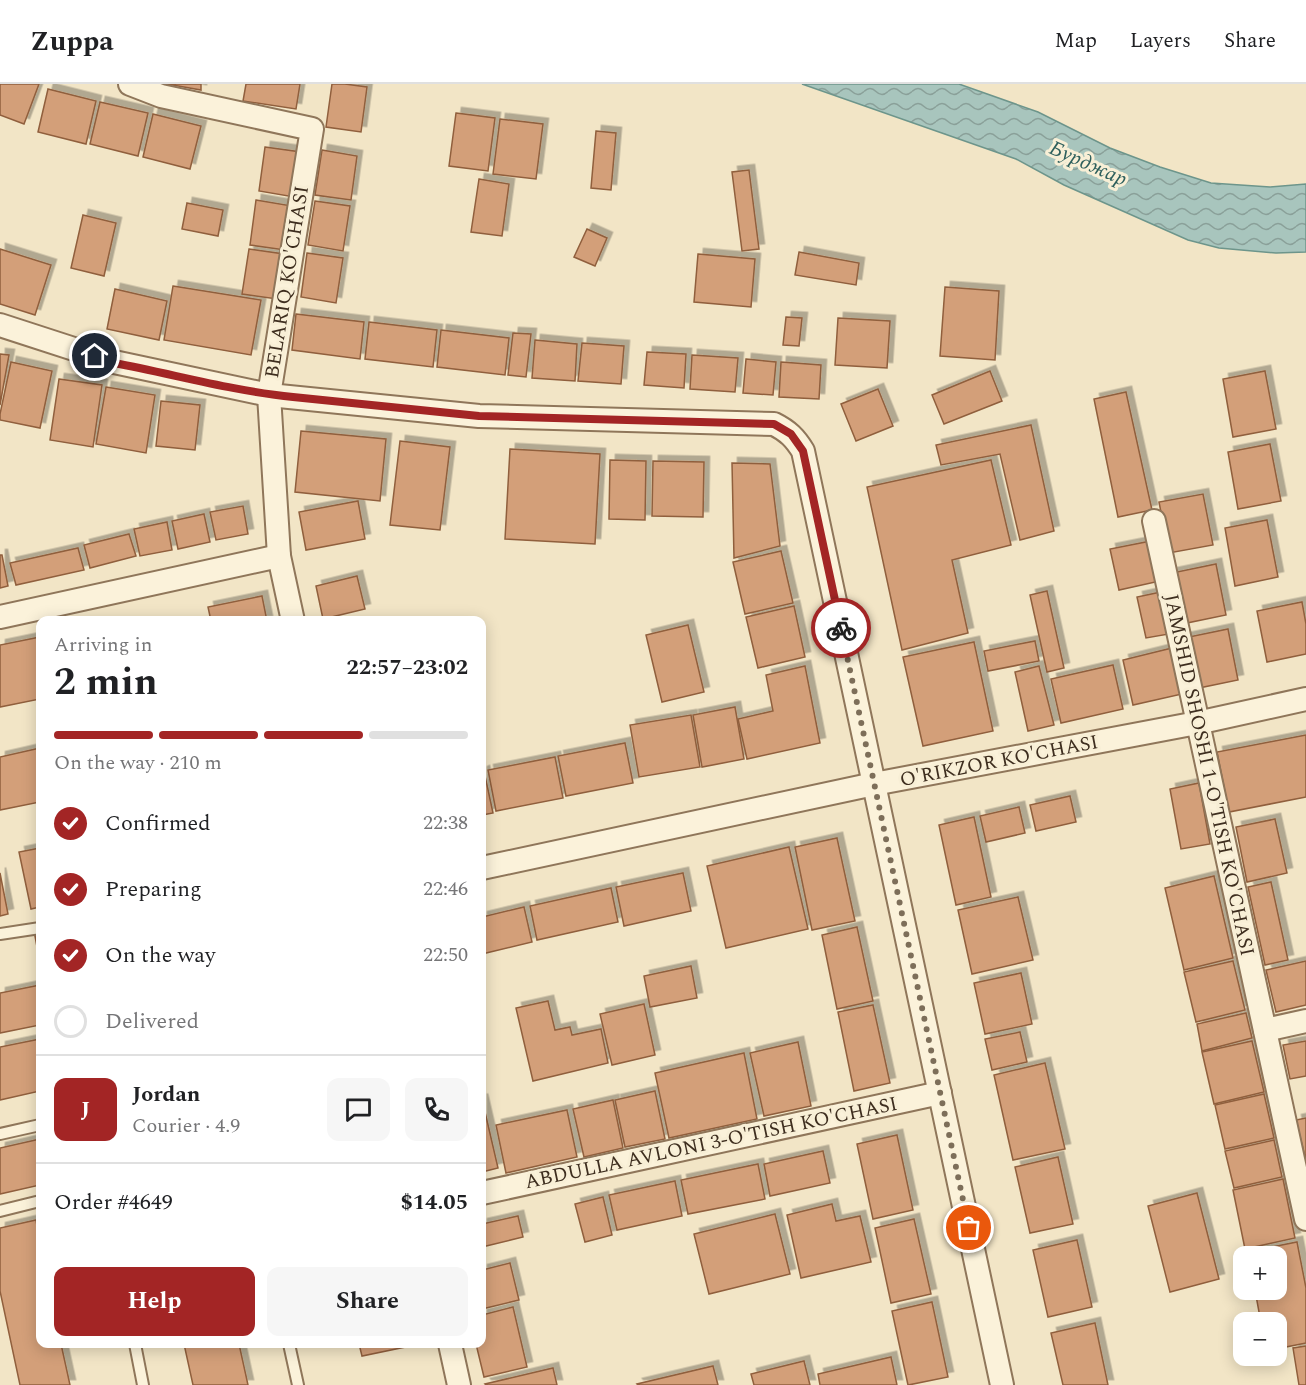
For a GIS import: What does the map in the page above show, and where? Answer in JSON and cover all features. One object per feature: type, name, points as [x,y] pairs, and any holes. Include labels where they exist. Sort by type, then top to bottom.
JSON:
[{"type":"street","name":"BELARIQ KO'CHASI","points":[[130,84],[161,96],[312,129],[269,395],[279,556],[292,616]]},
{"type":"street","points":[[0,325],[114,363],[269,395],[479,416],[774,424],[791,434],[803,451],[1002,1385]]},
{"type":"street","name":"JAMSHID SHOSHI 1-O'TISH KO'CHASI","points":[[1154,521],[1306,1219]]},
{"type":"street","points":[[0,617],[279,556]]},
{"type":"street","name":"O'RIKZOR KO'CHASI","points":[[486,867],[874,784],[1197,723],[1306,699]]},
{"type":"street","points":[[1265,1030],[1306,1021]]},
{"type":"street","name":"ABDULLA AVLONI 3-O'TISH KO'CHASI","points":[[486,1192],[940,1093]]},
{"type":"street","points":[[451,1348],[459,1385]]},
{"type":"lane","points":[[0,934],[36,929]]},
{"type":"lane","points":[[0,1134],[36,1126]]},
{"type":"lane","points":[[0,1210],[36,1203]]},
{"type":"lane","points":[[136,1348],[143,1385]]},
{"type":"lane","points":[[290,1348],[298,1385]]},
{"type":"water","name":"Бурджар","points":[[802,84],[959,84],[1038,112],[1110,148],[1211,183],[1270,187],[1306,184],[1306,252],[1276,253],[1219,248],[1188,240],[1064,185],[1016,159]]},
{"type":"building","points":[[0,84],[39,84],[24,124],[0,115]]},
{"type":"building","points":[[167,84],[201,84],[201,90]]},
{"type":"building","points":[[246,84],[300,84],[296,109],[243,101]]},
{"type":"building","points":[[332,84],[367,87],[361,132],[326,127]]},
{"type":"building","points":[[48,89],[96,101],[86,144],[38,132]]},
{"type":"building","points":[[100,102],[148,113],[138,156],[90,144]]},
{"type":"building","points":[[456,113],[495,118],[488,171],[449,166]]},
{"type":"building","points":[[153,114],[201,126],[190,169],[143,157]]},
{"type":"building","points":[[500,119],[543,124],[536,179],[493,174]]},
{"type":"building","points":[[596,131],[616,133],[611,190],[591,188]]},
{"type":"building","points":[[265,147],[301,152],[294,197],[259,191]]},
{"type":"building","points":[[322,150],[357,156],[351,200],[315,195]]},
{"type":"building","points":[[749,170],[759,249],[742,251],[732,172]]},
{"type":"building","points":[[479,179],[509,184],[502,236],[471,232]]},
{"type":"building","points":[[256,200],[292,206],[285,250],[250,245]]},
{"type":"building","points":[[315,201],[350,206],[343,251],[308,245]]},
{"type":"building","points":[[187,203],[223,210],[218,236],[182,229]]},
{"type":"building","points":[[83,215],[116,223],[104,276],[71,268]]},
{"type":"building","points":[[587,229],[607,238],[595,266],[574,257]]},
{"type":"building","points":[[0,249],[51,265],[35,315],[0,304]]},
{"type":"building","points":[[249,249],[284,254],[277,299],[242,294]]},
{"type":"building","points":[[799,252],[859,263],[856,285],[795,275]]},
{"type":"building","points":[[307,253],[343,258],[336,303],[301,297]]},
{"type":"building","points":[[698,254],[755,259],[751,307],[694,302]]},
{"type":"building","points":[[173,286],[261,300],[251,355],[164,340]]},
{"type":"building","points":[[945,287],[999,291],[995,360],[940,356]]},
{"type":"building","points":[[115,289],[167,301],[159,340],[107,329]]},
{"type":"building","points":[[296,314],[364,322],[360,359],[292,350]]},
{"type":"building","points":[[786,317],[802,318],[799,346],[783,345]]},
{"type":"building","points":[[838,318],[890,321],[887,368],[835,365]]},
{"type":"building","points":[[369,322],[437,330],[433,367],[365,359]]},
{"type":"building","points":[[441,330],[509,338],[505,375],[437,367]]},
{"type":"building","points":[[513,333],[531,334],[526,377],[508,375]]},
{"type":"building","points":[[535,340],[577,344],[575,381],[532,378]]},
{"type":"building","points":[[582,343],[624,346],[621,384],[578,381]]},
{"type":"building","points":[[647,352],[686,354],[684,388],[644,385]]},
{"type":"building","points":[[0,354],[9,355],[0,405]]},
{"type":"building","points":[[692,355],[738,358],[735,392],[690,389]]},
{"type":"building","points":[[746,359],[776,362],[773,395],[743,393]]},
{"type":"building","points":[[11,362],[52,371],[40,428],[0,420]]},
{"type":"building","points":[[781,362],[821,365],[819,399],[779,397]]},
{"type":"building","points":[[990,371],[1002,401],[944,424],[932,395]]},
{"type":"building","points":[[1265,371],[1276,429],[1233,437],[1223,379]]},
{"type":"building","points":[[59,379],[102,385],[93,447],[50,440]]},
{"type":"building","points":[[106,387],[155,395],[146,453],[96,444]]},
{"type":"building","points":[[878,389],[893,426],[856,441],[841,404]]},
{"type":"building","points":[[1126,392],[1152,510],[1118,517],[1094,399]]},
{"type":"building","points":[[161,401],[200,405],[195,450],[156,446]]},
{"type":"building","points":[[1031,425],[1054,531],[1020,540],[1000,454],[941,465],[936,445]]},
{"type":"building","points":[[301,431],[386,439],[380,501],[295,492]]},
{"type":"building","points":[[400,441],[450,447],[440,530],[390,525]]},
{"type":"building","points":[[1270,444],[1281,501],[1238,509],[1228,452]]},
{"type":"building","points":[[510,449],[600,454],[595,544],[505,539]]},
{"type":"building","points":[[610,460],[646,461],[645,520],[609,519]]},
{"type":"building","points":[[991,460],[1011,545],[952,560],[968,633],[902,650],[867,487]]},
{"type":"building","points":[[653,461],[704,462],[703,517],[652,516]]},
{"type":"building","points":[[732,463],[770,464],[780,546],[734,558]]},
{"type":"building","points":[[1203,494],[1213,545],[1169,553],[1159,502]]},
{"type":"building","points":[[358,501],[365,539],[306,550],[299,512]]},
{"type":"building","points":[[243,506],[248,534],[216,540],[210,512]]},
{"type":"building","points":[[204,514],[210,542],[178,549],[172,521]]},
{"type":"building","points":[[1267,520],[1278,577],[1235,586],[1225,528]]},
{"type":"building","points":[[167,522],[172,550],[140,556],[134,529]]},
{"type":"building","points":[[129,534],[136,556],[90,568],[84,545]]},
{"type":"building","points":[[1151,541],[1160,581],[1119,590],[1110,549]]},
{"type":"building","points":[[78,548],[84,570],[16,585],[10,563]]},
{"type":"building","points":[[781,551],[793,603],[745,614],[733,562]]},
{"type":"building","points":[[0,555],[2,555],[8,586],[0,588]]},
{"type":"building","points":[[1216,564],[1226,615],[1182,624],[1172,573]]},
{"type":"building","points":[[357,576],[365,609],[336,616],[322,616],[316,586]]},
{"type":"building","points":[[1047,591],[1064,668],[1047,672],[1030,595]]},
{"type":"building","points":[[1161,592],[1169,634],[1146,638],[1137,597]]},
{"type":"building","points":[[262,596],[266,616],[210,616],[208,607]]},
{"type":"building","points":[[1302,602],[1306,624],[1306,654],[1267,662],[1257,611]]},
{"type":"building","points":[[794,606],[805,657],[758,668],[746,617]]},
{"type":"building","points":[[688,625],[704,692],[662,702],[646,635]]},
{"type":"building","points":[[1228,629],[1238,680],[1194,689],[1184,638]]},
{"type":"building","points":[[36,638],[36,700],[0,707],[0,645]]},
{"type":"building","points":[[1035,641],[1039,661],[988,671],[984,651]]},
{"type":"building","points":[[974,642],[993,731],[923,746],[903,657]]},
{"type":"building","points":[[1172,648],[1182,694],[1133,705],[1123,660]]},
{"type":"building","points":[[1113,665],[1123,709],[1061,723],[1051,679]]},
{"type":"building","points":[[805,666],[820,743],[747,759],[738,719],[773,711],[766,675]]},
{"type":"building","points":[[1039,666],[1054,725],[1028,731],[1015,672]]},
{"type":"building","points":[[735,707],[744,759],[702,767],[693,715]]},
{"type":"building","points":[[691,715],[700,767],[639,777],[630,725]]},
{"type":"building","points":[[1306,735],[1306,797],[1229,812],[1217,752]]},
{"type":"building","points":[[625,743],[633,783],[566,796],[558,756]]},
{"type":"building","points":[[36,749],[36,803],[0,810],[0,757]]},
{"type":"building","points":[[555,757],[563,798],[496,811],[488,770]]},
{"type":"building","points":[[486,780],[493,813],[486,814]]},
{"type":"building","points":[[1199,783],[1210,844],[1181,849],[1170,789]]},
{"type":"building","points":[[1070,796],[1076,822],[1036,831],[1030,805]]},
{"type":"building","points":[[1019,807],[1025,833],[986,842],[980,816]]},
{"type":"building","points":[[974,817],[991,897],[956,905],[939,825]]},
{"type":"building","points":[[1275,819],[1287,873],[1247,882],[1236,827]]},
{"type":"building","points":[[837,838],[855,921],[812,930],[795,847]]},
{"type":"building","points":[[789,847],[808,929],[726,948],[707,866]]},
{"type":"building","points":[[36,849],[36,908],[31,909],[19,852]]},
{"type":"building","points":[[0,873],[8,914],[0,916]]},
{"type":"building","points":[[683,873],[691,911],[624,926],[616,887]]},
{"type":"building","points":[[1214,876],[1233,958],[1184,970],[1165,888]]},
{"type":"building","points":[[1271,882],[1288,960],[1265,965],[1248,887]]},
{"type":"building","points":[[611,888],[618,922],[537,940],[530,906]]},
{"type":"building","points":[[1018,897],[1033,960],[972,974],[958,910]]},
{"type":"building","points":[[524,907],[532,942],[486,953],[486,916]]},
{"type":"building","points":[[857,927],[873,1001],[837,1009],[822,935]]},
{"type":"building","points":[[1233,961],[1245,1010],[1196,1022],[1184,972]]},
{"type":"building","points":[[1306,961],[1306,1005],[1276,1012],[1266,970]]},
{"type":"building","points":[[691,966],[697,998],[650,1007],[644,976]]},
{"type":"building","points":[[1021,973],[1032,1024],[985,1034],[974,983]]},
{"type":"building","points":[[36,986],[36,1026],[0,1033],[0,993]]},
{"type":"building","points":[[548,1001],[555,1030],[570,1027],[572,1035],[601,1029],[608,1063],[533,1081],[516,1008]]},
{"type":"building","points":[[644,1004],[655,1055],[612,1065],[600,1014]]},
{"type":"building","points":[[873,1005],[890,1083],[854,1091],[838,1012]]},
{"type":"building","points":[[1246,1013],[1252,1038],[1202,1051],[1197,1024]]},
{"type":"building","points":[[1020,1032],[1027,1062],[992,1070],[985,1039]]},
{"type":"building","points":[[36,1040],[36,1092],[0,1100],[0,1047]]},
{"type":"building","points":[[1252,1041],[1264,1092],[1214,1104],[1202,1052]]},
{"type":"building","points":[[1306,1041],[1306,1076],[1290,1079],[1283,1045]]},
{"type":"building","points":[[798,1042],[811,1106],[764,1116],[750,1053]]},
{"type":"building","points":[[744,1053],[757,1119],[669,1138],[655,1073]]},
{"type":"building","points":[[1045,1063],[1065,1149],[1013,1160],[994,1075]]},
{"type":"building","points":[[655,1091],[665,1139],[625,1147],[615,1100]]},
{"type":"building","points":[[1264,1094],[1274,1138],[1225,1149],[1215,1105]]},
{"type":"building","points":[[613,1100],[623,1148],[584,1157],[573,1109]]},
{"type":"building","points":[[567,1110],[577,1157],[506,1173],[496,1125]]},
{"type":"building","points":[[486,1116],[498,1168],[486,1171]]},
{"type":"building","points":[[1306,1118],[1306,1161],[1296,1120]]},
{"type":"building","points":[[897,1135],[913,1210],[873,1219],[857,1144]]},
{"type":"building","points":[[36,1140],[36,1186],[0,1194],[0,1148]]},
{"type":"building","points":[[1274,1140],[1282,1177],[1234,1188],[1225,1151]]},
{"type":"building","points":[[823,1151],[830,1183],[770,1196],[764,1164]]},
{"type":"building","points":[[1058,1157],[1073,1224],[1030,1233],[1015,1167]]},
{"type":"building","points":[[758,1164],[765,1199],[688,1214],[681,1180]]},
{"type":"building","points":[[1283,1179],[1295,1238],[1259,1246],[1244,1246],[1233,1190]]},
{"type":"building","points":[[675,1181],[682,1216],[617,1230],[609,1195]]},
{"type":"building","points":[[1197,1193],[1219,1279],[1170,1292],[1148,1206]]},
{"type":"building","points":[[603,1197],[612,1235],[585,1242],[575,1204]]},
{"type":"building","points":[[832,1204],[836,1221],[860,1216],[871,1262],[801,1278],[787,1215]]},
{"type":"building","points":[[775,1214],[790,1274],[709,1294],[694,1234]]},
{"type":"building","points":[[518,1216],[523,1237],[486,1246],[486,1223]]},
{"type":"building","points":[[914,1219],[931,1294],[891,1303],[875,1228]]},
{"type":"building","points":[[36,1220],[36,1348],[62,1348],[70,1385],[20,1385],[0,1291],[0,1228]]},
{"type":"building","points":[[1077,1240],[1092,1307],[1048,1317],[1033,1250]]},
{"type":"building","points":[[1297,1242],[1306,1288],[1306,1343],[1287,1347],[1287,1312],[1259,1312],[1257,1300],[1287,1300],[1287,1246],[1277,1246]]},
{"type":"building","points":[[510,1263],[519,1300],[486,1308],[486,1269]]},
{"type":"building","points":[[932,1302],[948,1377],[908,1385],[892,1311]]},
{"type":"building","points":[[513,1307],[527,1367],[484,1377],[477,1348],[486,1348],[486,1314]]},
{"type":"building","points":[[1095,1323],[1108,1385],[1063,1385],[1051,1333]]},
{"type":"building","points":[[1306,1346],[1306,1385],[1299,1385],[1293,1348]]},
{"type":"building","points":[[185,1348],[240,1348],[248,1385],[193,1385]]},
{"type":"building","points":[[360,1348],[401,1348],[362,1356]]},
{"type":"building","points":[[891,1357],[897,1385],[820,1385],[818,1374]]},
{"type":"building","points":[[804,1361],[810,1385],[754,1385],[751,1374]]},
{"type":"building","points":[[713,1366],[718,1385],[637,1384]]},
{"type":"building","points":[[553,1368],[557,1385],[485,1384]]},
{"type":"way so far","points":[[841,628],[969,1228]]},
{"type":"route","points":[[95,356],[114,363],[269,395],[479,416],[774,424],[791,434],[803,451],[841,628]]}]
